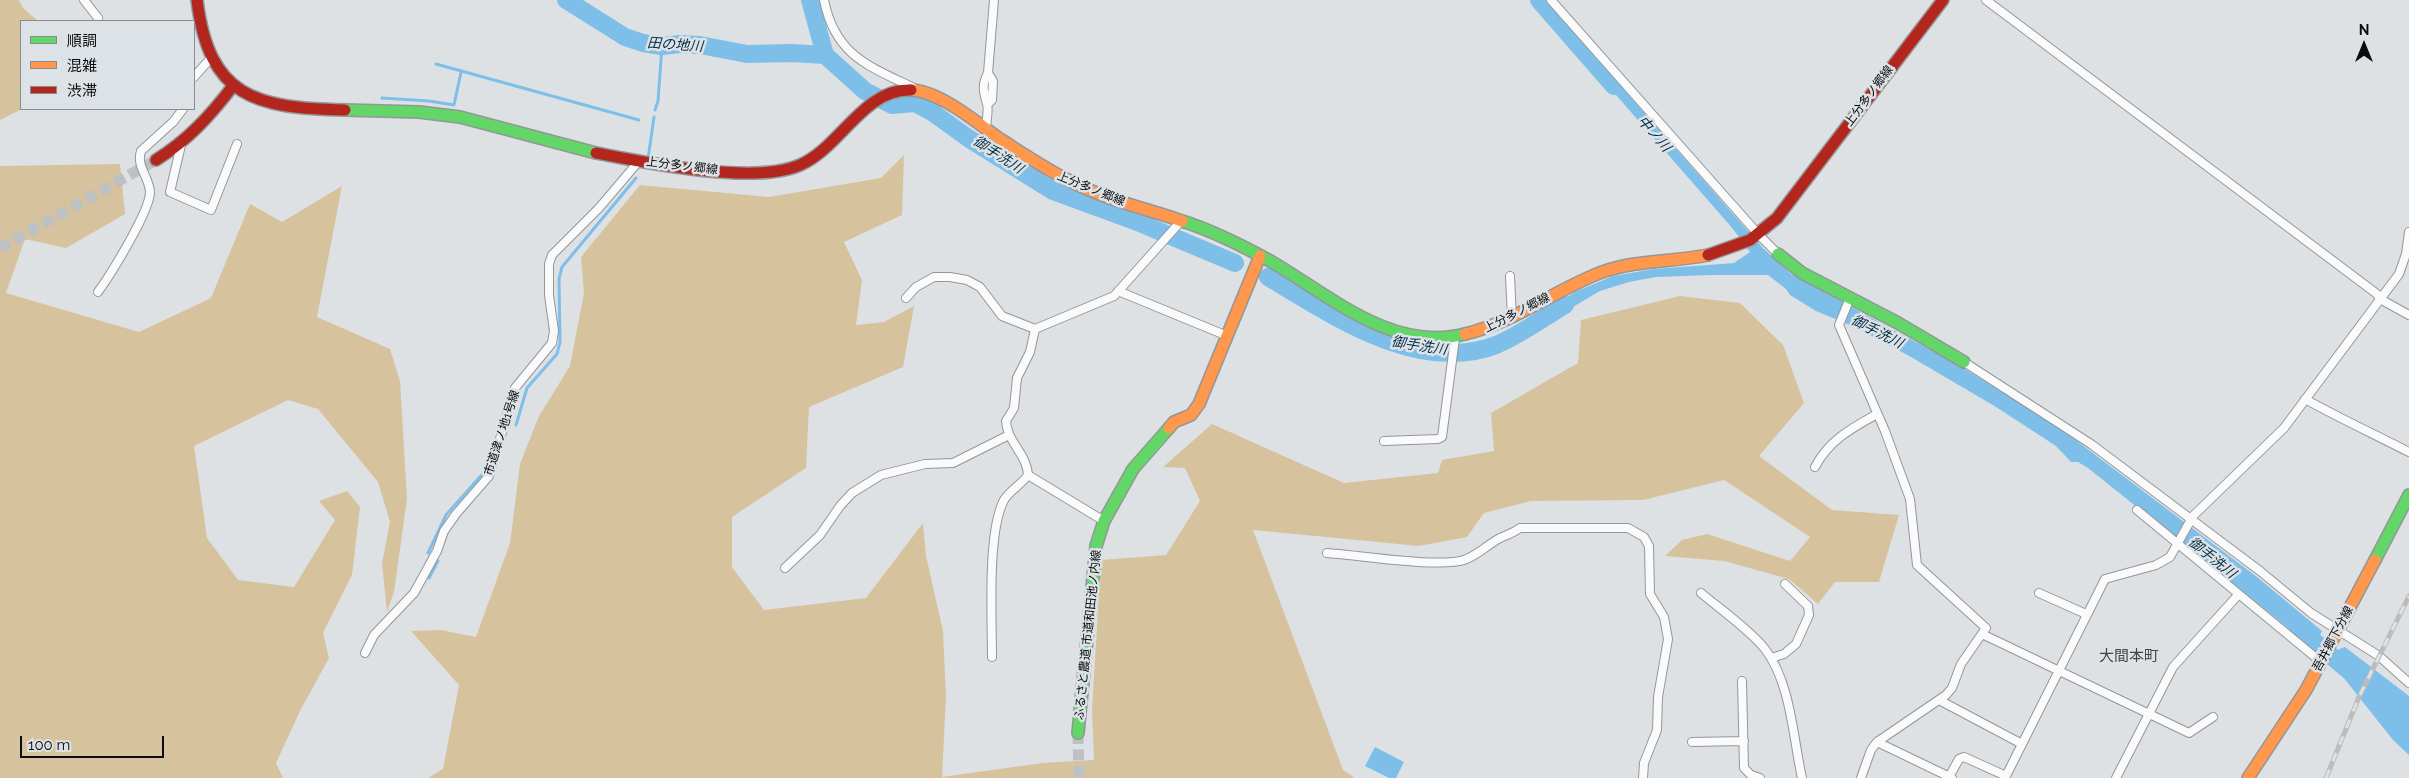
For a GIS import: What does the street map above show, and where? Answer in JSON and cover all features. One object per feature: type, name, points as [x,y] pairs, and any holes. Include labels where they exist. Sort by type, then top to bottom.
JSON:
[{"type":"main road","name":"上分多ノ郷線","points":[[197,0],[202,36],[210,59],[224,78],[233,86],[258,100],[286,106],[421,112],[461,117],[585,150],[639,161],[737,172],[761,173],[787,170],[820,155],[838,140],[867,108],[880,98],[900,91],[918,90],[947,104],[1047,170],[1065,179],[1179,224],[1227,238],[1377,325],[1414,337],[1454,342],[1512,318],[1574,284],[1608,270],[1629,264],[1698,257],[1740,245],[1756,237],[1801,186],[1943,0]]},
{"type":"main road","points":[[156,160],[181,145],[204,124],[233,86]]},
{"type":"main road","points":[[1778,254],[1802,273],[1849,302],[1964,362]]},
{"type":"main road","name":"ふるさと農道 市道和田池ノ内線","points":[[1078,733],[1092,575],[1096,546],[1104,521],[1133,469],[1174,422],[1193,413],[1199,404],[1260,256]]},
{"type":"main road","name":"吾井郷下分線","points":[[2248,778],[2306,690],[2409,494]]},
{"type":"street","points":[[84,0],[98,18]]},
{"type":"street","points":[[824,0],[834,29],[851,55],[876,71],[918,90]]},
{"type":"street","points":[[986,128],[988,104],[992,100],[993,81],[988,74],[994,0]]},
{"type":"street","points":[[1551,0],[1756,237],[1778,254]]},
{"type":"street","points":[[1986,0],[2377,294],[2380,299],[2409,315]]},
{"type":"street","points":[[195,76],[210,59]]},
{"type":"street","points":[[98,292],[117,266],[148,205],[150,189],[139,164],[141,151],[173,122],[182,110]]},
{"type":"street","points":[[181,145],[170,192],[211,210],[237,144]]},
{"type":"street","name":"市道津ノ地1号線","points":[[365,652],[374,636],[414,593],[448,525],[490,476],[515,388],[552,343],[554,331],[549,295],[549,264],[552,255],[599,208],[639,161]]},
{"type":"street","points":[[906,298],[916,287],[934,277],[967,280],[980,287],[1002,316],[1035,330],[1110,299],[1179,224]]},
{"type":"street","points":[[1877,742],[1951,777],[1959,759],[1964,757],[2006,777],[2105,579],[2165,561],[2179,543],[2190,522],[2284,428],[2380,299],[2402,266],[2409,232]]},
{"type":"street","points":[[1510,276],[1512,318]]},
{"type":"street","points":[[1118,291],[1226,335]]},
{"type":"street","points":[[1849,302],[1839,325],[1877,414],[1910,499],[1917,565],[1986,628],[1961,664],[1952,688],[1939,700],[1877,742],[1871,750],[1861,778]]},
{"type":"street","points":[[992,657],[994,557],[997,523],[1004,500],[1028,475],[1027,464],[1009,434],[1006,421],[1014,408],[1018,378],[1030,352],[1035,330]]},
{"type":"street","points":[[1384,441],[1438,440],[1442,437],[1454,342]]},
{"type":"street","points":[[1964,362],[2091,444],[2335,633],[2379,656],[2409,683]]},
{"type":"street","points":[[2305,399],[2344,422],[2356,424],[2409,452]]},
{"type":"street","points":[[1815,466],[1828,446],[1846,431],[1877,414]]},
{"type":"street","points":[[785,568],[820,535],[840,506],[852,493],[881,475],[925,464],[953,463],[1009,434]]},
{"type":"street","points":[[1028,475],[1104,521]]},
{"type":"street","points":[[2137,510],[2179,543],[2238,595],[2322,659]]},
{"type":"street","points":[[1326,553],[1436,562],[1462,561],[1480,553],[1500,538],[1509,536],[1520,528],[1614,527],[1636,530],[1644,537],[1649,546],[1650,594],[1664,618],[1668,633],[1658,697],[1657,730],[1644,764],[1643,778]]},
{"type":"street","points":[[1771,658],[1784,654],[1796,644],[1809,615],[1808,606],[1785,584]]},
{"type":"street","points":[[1701,593],[1753,637],[1771,658],[1793,724],[1796,758],[1802,777],[1792,778]]},
{"type":"street","points":[[2039,593],[2086,614]]},
{"type":"street","points":[[2116,778],[2177,661],[2238,595]]},
{"type":"street","points":[[1982,634],[2189,733],[2213,716]]},
{"type":"street","points":[[1742,681],[1744,768],[1751,775],[1760,778]]},
{"type":"street","points":[[1939,700],[2022,744]]},
{"type":"street","points":[[1692,742],[1744,741]]},
{"type":"shaded area","points":[[0,0],[19,0],[23,8],[37,20],[20,20],[20,110],[0,120]]},
{"type":"shaded area","points":[[904,155],[902,215],[844,242],[862,280],[856,325],[884,322],[914,306],[903,367],[809,407],[806,468],[732,517],[732,567],[764,610],[866,598],[923,523],[926,556],[943,631],[946,696],[942,777],[1042,763],[1094,760],[1092,709],[1101,560],[1166,555],[1200,501],[1185,468],[1163,467],[1212,424],[1344,483],[1438,473],[1442,460],[1494,451],[1491,413],[1578,363],[1581,320],[1680,296],[1740,303],[1783,345],[1804,403],[1759,456],[1832,510],[1899,515],[1879,582],[1835,582],[1818,604],[1789,579],[1724,561],[1665,556],[1682,540],[1707,534],[1790,561],[1810,537],[1724,480],[1643,500],[1531,501],[1484,513],[1467,537],[1419,546],[1253,530],[1343,770],[1355,778],[428,778],[443,769],[459,685],[411,631],[441,630],[476,637],[510,543],[520,464],[539,416],[570,366],[584,293],[581,257],[640,185],[769,197],[881,178]]},
{"type":"shaded area","points":[[120,164],[125,214],[66,248],[25,239],[6,293],[139,332],[211,298],[250,204],[282,222],[342,186],[317,317],[390,349],[400,381],[407,499],[394,592],[387,612],[382,563],[390,522],[378,482],[318,409],[288,400],[194,446],[207,538],[238,580],[294,587],[335,520],[319,501],[347,491],[360,507],[352,575],[323,633],[329,658],[300,711],[276,763],[283,778],[0,778],[0,166]]},
{"type":"water","points":[[1603,66],[1763,248],[1791,274],[1963,368],[2057,426],[2257,577],[2322,631],[2313,648],[2088,468],[2078,462],[2071,462],[2056,446],[1996,407],[1911,357],[1857,328],[1816,311],[1790,295],[1786,289],[1768,275],[1656,277],[1629,282],[1600,291],[1549,321],[1543,312],[1575,292],[1613,276],[1654,269],[1734,263],[1750,252],[1733,229],[1596,72]]},
{"type":"water","points":[[2345,647],[2409,696],[2409,755],[2393,740],[2332,663],[2339,649]]},
{"type":"water","points":[[1375,747],[1404,762],[1396,778],[1389,778],[1365,766]]},
{"type":"waterway","name":"田の地川","points":[[566,0],[625,37],[643,43],[662,46],[680,44],[700,45],[747,54],[792,53],[825,55]]},
{"type":"waterway","name":"御手洗川","points":[[810,0],[825,55],[865,91],[892,105],[915,103],[932,112],[968,138],[1053,191],[1135,221],[1235,263]]},
{"type":"waterway","name":"中ノ川","points":[[1539,0],[1614,86]]},
{"type":"waterway","points":[[655,110],[658,101],[662,46]]},
{"type":"waterway","points":[[436,64],[639,120]]},
{"type":"waterway","points":[[382,98],[429,101],[454,105],[461,72]]},
{"type":"waterway","points":[[648,159],[654,117]]},
{"type":"waterway","points":[[516,425],[527,388],[557,354],[560,342],[559,279],[562,267],[636,178]]},
{"type":"waterway","name":"御手洗川","points":[[1268,277],[1320,308],[1377,336],[1406,347],[1436,352],[1466,352],[1496,345],[1565,305]]},
{"type":"waterway","points":[[428,553],[446,515],[486,470]]},
{"type":"waterway","points":[[429,578],[438,561]]},
{"type":"waterway","name":"御手洗川","points":[[2298,628],[2353,674]]},
{"type":"tunnel","points":[[0,248],[156,160]]},
{"type":"tunnel","points":[[1078,733],[1079,778]]},
{"type":"railway","points":[[2326,778],[2359,697],[2409,596]]},
{"type":"traffic: fast","points":[[345,110],[419,112],[460,117],[596,153]]},
{"type":"traffic: fast","points":[[1182,221],[1217,234],[1250,250],[1340,305],[1388,329],[1413,336],[1438,338],[1465,334]]},
{"type":"traffic: fast","points":[[1778,254],[1802,273],[1898,323],[1964,362]]},
{"type":"traffic: fast","points":[[1078,733],[1096,546],[1104,521],[1133,469],[1169,428]]},
{"type":"traffic: fast","points":[[2375,560],[2409,495]]},
{"type":"traffic: slow","points":[[911,90],[934,96],[946,102],[1033,160],[1082,187],[1182,221]]},
{"type":"traffic: slow","points":[[1465,334],[1501,322],[1602,272],[1628,265],[1708,255]]},
{"type":"traffic: slow","points":[[1169,428],[1174,422],[1191,415],[1199,404],[1260,256]]},
{"type":"traffic: slow","points":[[2248,778],[2306,690],[2375,560]]},
{"type":"traffic: jam","points":[[197,0],[203,33],[213,58],[226,77],[242,91],[262,100],[286,106],[345,110]]},
{"type":"traffic: jam","points":[[1708,255],[1750,240],[1777,218],[1943,0]]},
{"type":"traffic: jam","points":[[156,160],[198,127],[233,86]]},
{"type":"traffic: jam","points":[[596,153],[643,162],[729,173],[780,171],[800,165],[814,157],[879,98],[894,92],[911,90]]},
{"type":"district","name":"大間本町","points":[[2129,656]]}]
